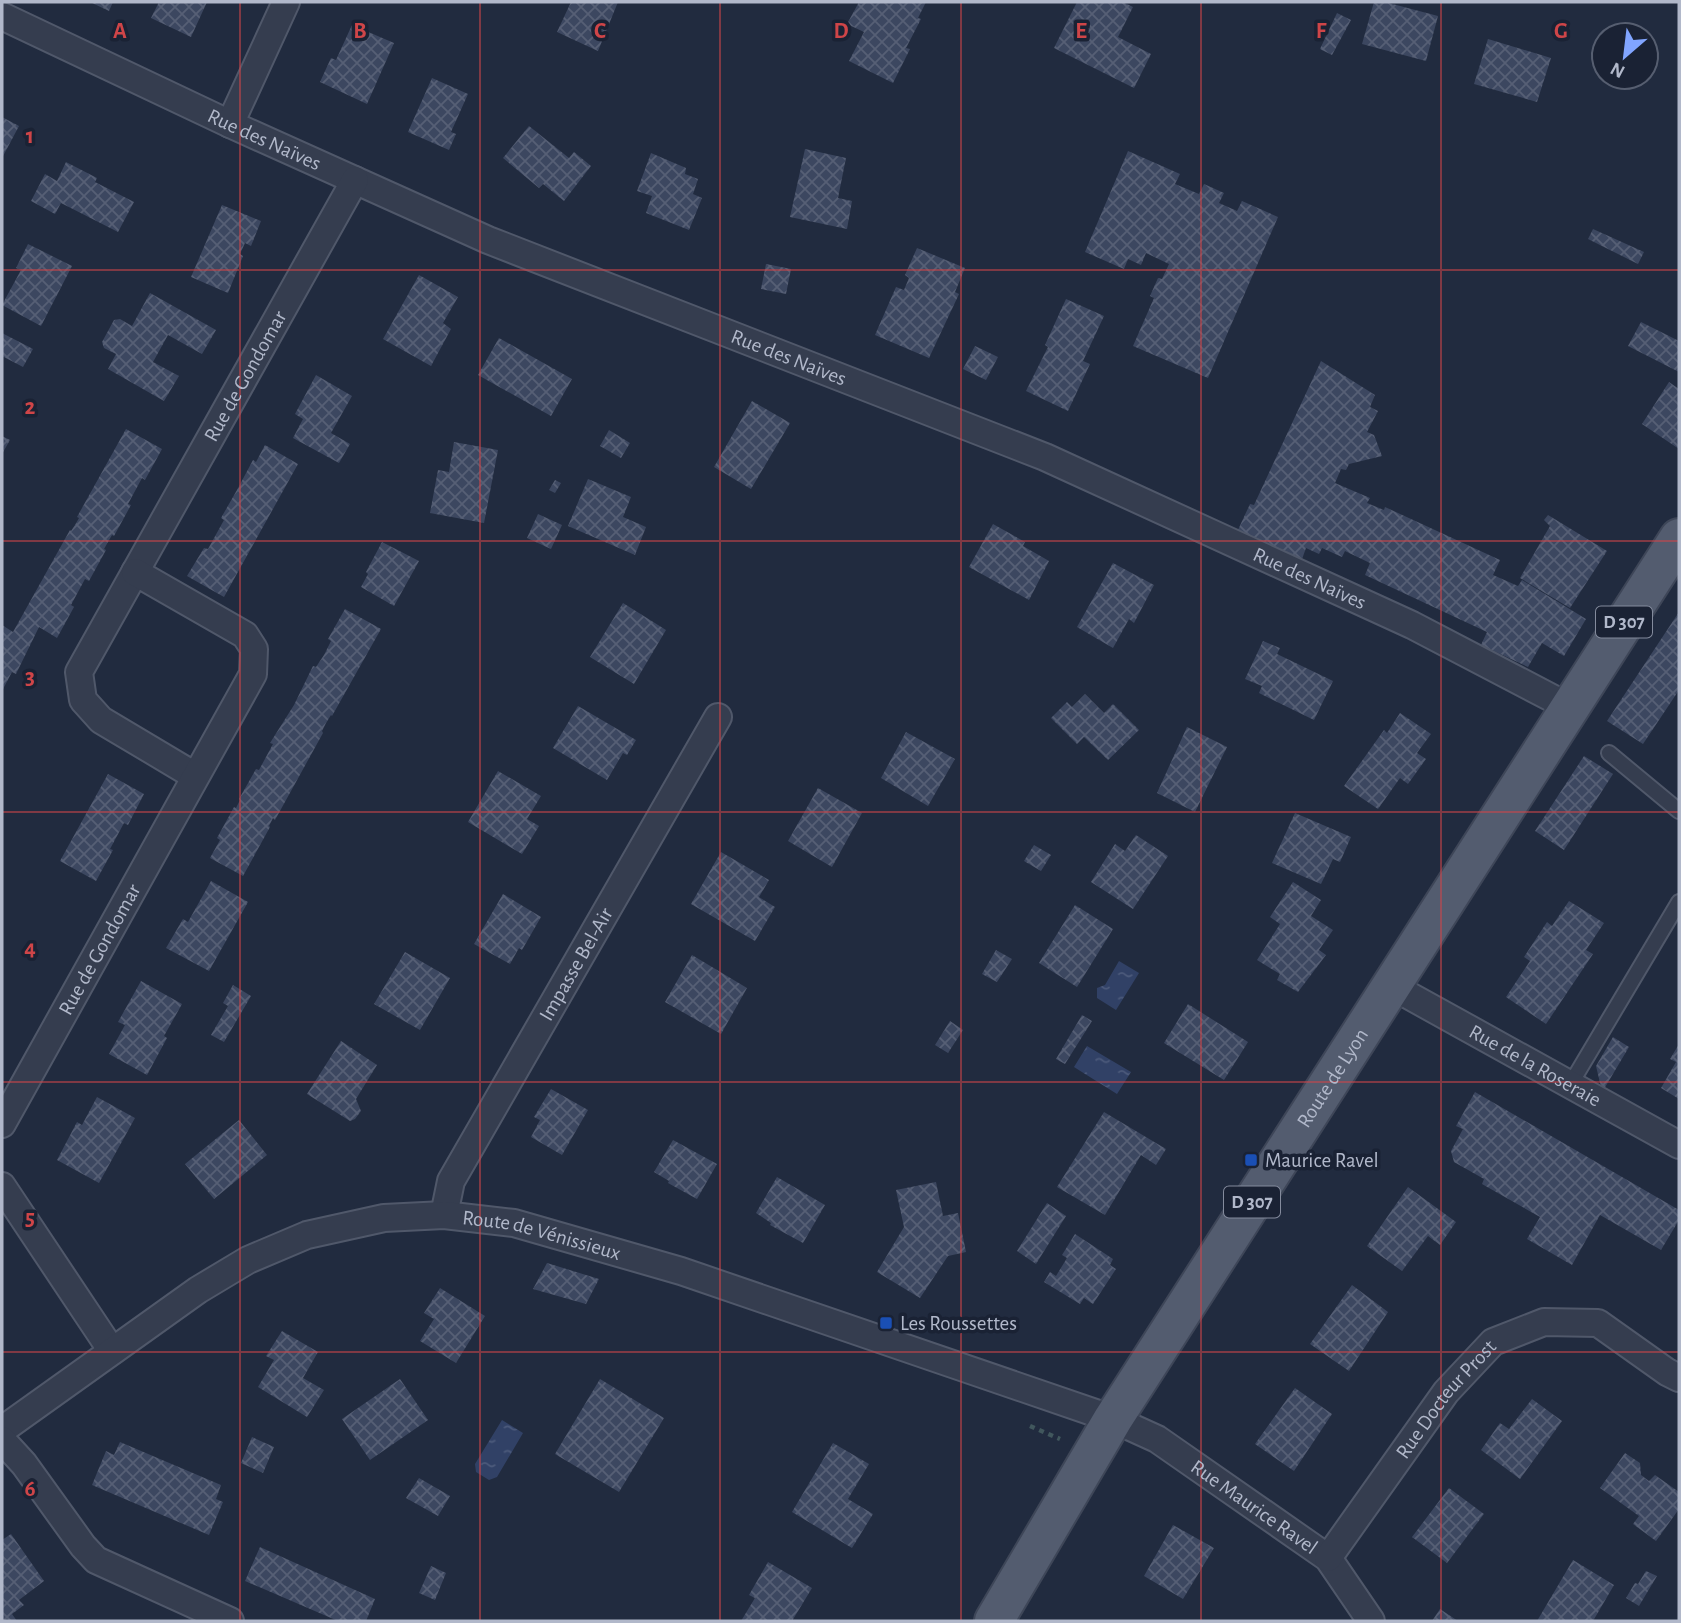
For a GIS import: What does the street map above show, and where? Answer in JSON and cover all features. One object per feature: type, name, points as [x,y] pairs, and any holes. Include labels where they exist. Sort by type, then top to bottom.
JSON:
[{"type":"main road","name":"Route de Lyon","points":[[994,1621],[1113,1419],[1679,538]]},
{"type":"street","points":[[230,124],[286,2]]},
{"type":"street","name":"Rue des Naïves","points":[[2,16],[230,124],[488,240],[1045,457],[1412,625],[1569,707]]},
{"type":"street","name":"Rue de Gondomar","points":[[195,776],[101,720],[83,700],[79,672],[355,180]]},
{"type":"street","name":"Rue de Gondomar","points":[[2,1124],[253,674],[254,649],[245,635],[135,572]]},
{"type":"street","name":"Impasse Bel-Air","points":[[443,1215],[450,1181],[718,718]]},
{"type":"street","name":"Rue de la Roseraie","points":[[1390,985],[1679,1145]]},
{"type":"street","points":[[2,1186],[112,1351]]},
{"type":"street","name":"Route de Vénissieux","points":[[2,1430],[198,1290],[248,1260],[307,1235],[384,1218],[443,1215],[514,1223],[681,1271],[1113,1419]]},
{"type":"street","name":"Rue Docteur Prost","points":[[1328,1558],[1446,1392],[1493,1342],[1544,1322],[1598,1323],[1679,1378]]},
{"type":"street","name":"Rue Maurice Ravel","points":[[1113,1419],[1157,1438],[1328,1558],[1371,1621]]},
{"type":"street","points":[[2,1440],[24,1464],[96,1560],[230,1621]]},
{"type":"lane","points":[[1609,752],[1679,811]]},
{"type":"lane","points":[[1570,1085],[1679,902]]},
{"type":"path","points":[[1029,1425],[1065,1441]]},
{"type":"water","points":[[1119,961],[1139,973],[1116,1010],[1097,998],[1097,988],[1105,985]]},
{"type":"water","points":[[1087,1046],[1131,1072],[1117,1094],[1074,1067]]},
{"type":"water","points":[[502,1420],[523,1433],[497,1477],[489,1480],[476,1472],[475,1464]]},
{"type":"building","points":[[90,2],[113,2],[109,11]]},
{"type":"building","points":[[159,2],[207,2],[191,37],[151,18]]},
{"type":"building","points":[[571,2],[618,2],[598,51],[557,32]]},
{"type":"building","points":[[859,2],[926,2],[918,18],[921,19],[906,48],[910,49],[893,83],[849,61],[864,32],[847,24]]},
{"type":"building","points":[[1077,2],[1123,2],[1133,7],[1118,37],[1151,54],[1134,88],[1054,48]]},
{"type":"building","points":[[1374,2],[1385,2],[1438,16],[1426,61],[1362,44]]},
{"type":"building","points":[[1337,13],[1351,20],[1332,55],[1320,49]]},
{"type":"building","points":[[352,25],[394,43],[367,104],[320,82],[331,58],[336,60]]},
{"type":"building","points":[[1488,39],[1551,58],[1537,102],[1474,84]]},
{"type":"building","points":[[432,78],[468,94],[451,132],[456,134],[449,150],[408,132]]},
{"type":"building","points":[[2,117],[19,126],[2,158]]},
{"type":"building","points":[[529,126],[569,158],[574,152],[591,166],[564,201],[543,184],[539,188],[503,158]]},
{"type":"building","points":[[805,149],[846,158],[838,198],[852,201],[847,229],[790,217]]},
{"type":"building","points":[[1128,151],[1180,174],[1175,184],[1199,194],[1204,184],[1224,193],[1219,203],[1237,211],[1242,201],[1278,217],[1208,378],[1133,346],[1154,298],[1150,296],[1158,278],[1162,279],[1169,264],[1146,253],[1141,265],[1128,259],[1124,269],[1085,252]]},
{"type":"building","points":[[651,153],[686,168],[685,174],[698,179],[693,194],[702,198],[689,230],[646,213],[652,196],[637,191]]},
{"type":"building","points":[[66,162],[97,178],[95,182],[134,202],[118,232],[61,203],[55,214],[31,201],[45,174],[57,181]]},
{"type":"building","points":[[222,205],[261,221],[251,246],[245,243],[240,254],[243,256],[228,293],[191,277]]},
{"type":"building","points":[[1593,229],[1644,252],[1638,264],[1588,239]]},
{"type":"building","points":[[28,244],[72,266],[41,326],[2,305],[21,270],[16,268]]},
{"type":"building","points":[[917,248],[965,268],[955,292],[959,294],[929,358],[875,335],[896,287],[904,290],[909,278],[905,275]]},
{"type":"building","points":[[766,264],[791,269],[786,294],[761,289]]},
{"type":"building","points":[[419,275],[458,297],[443,323],[451,329],[431,366],[383,339]]},
{"type":"building","points":[[150,293],[216,330],[202,354],[168,335],[153,362],[179,376],[164,401],[108,369],[116,354],[104,348],[102,342],[114,320],[120,319],[132,326]]},
{"type":"building","points":[[1066,299],[1104,316],[1083,361],[1090,364],[1068,411],[1026,391],[1048,347],[1045,345]]},
{"type":"building","points":[[1641,322],[1679,341],[1679,372],[1628,346]]},
{"type":"building","points":[[2,333],[33,349],[23,367],[2,356]]},
{"type":"building","points":[[499,338],[572,379],[551,416],[478,375]]},
{"type":"building","points":[[975,346],[998,357],[986,380],[963,369]]},
{"type":"building","points":[[1321,361],[1375,395],[1370,407],[1378,411],[1367,432],[1374,435],[1382,456],[1349,464],[1346,470],[1341,469],[1335,483],[1370,498],[1367,503],[1384,510],[1385,507],[1500,560],[1493,575],[1518,586],[1522,580],[1586,619],[1564,656],[1542,643],[1528,667],[1481,645],[1487,632],[1365,575],[1370,563],[1345,551],[1342,557],[1322,548],[1319,554],[1306,548],[1301,562],[1237,532],[1250,504],[1254,505]]},
{"type":"building","points":[[316,375],[352,396],[331,433],[350,444],[339,463],[293,438],[303,419],[295,414]]},
{"type":"building","points":[[1669,382],[1679,389],[1679,449],[1642,424]]},
{"type":"building","points":[[752,401],[790,423],[751,489],[714,467]]},
{"type":"building","points":[[126,429],[162,449],[145,480],[142,478],[128,504],[131,505],[104,549],[106,550],[89,581],[85,579],[57,638],[39,627],[16,674],[12,672],[2,691],[2,625],[13,632],[79,518],[77,517]]},
{"type":"building","points":[[609,430],[630,443],[621,458],[600,446]]},
{"type":"building","points":[[2,436],[10,440],[2,454]]},
{"type":"building","points":[[454,442],[498,450],[484,523],[430,513],[438,470],[449,472]]},
{"type":"building","points":[[265,445],[298,464],[224,597],[187,576],[204,548],[208,549],[224,520],[221,518],[253,460],[256,462]]},
{"type":"building","points":[[588,479],[631,497],[623,517],[646,527],[635,555],[568,526]]},
{"type":"building","points":[[555,480],[561,483],[555,493],[549,490]]},
{"type":"building","points":[[538,514],[562,525],[551,549],[527,538]]},
{"type":"building","points":[[1548,515],[1607,551],[1570,608],[1520,578],[1550,526],[1544,520]]},
{"type":"building","points":[[993,524],[1025,542],[1023,546],[1049,561],[1029,600],[969,567]]},
{"type":"building","points":[[382,542],[419,561],[394,606],[361,587]]},
{"type":"building","points":[[1113,563],[1154,585],[1134,623],[1129,619],[1113,648],[1077,627]]},
{"type":"building","points":[[623,603],[666,630],[634,684],[590,657]]},
{"type":"building","points":[[345,609],[381,629],[326,723],[323,733],[275,820],[273,818],[243,876],[210,858],[220,840],[217,838],[256,769],[259,770],[273,744],[270,743],[294,705],[313,666],[316,667],[324,655],[331,641],[328,639]]},
{"type":"building","points":[[1679,612],[1679,690],[1643,744],[1607,721]]},
{"type":"building","points":[[1263,641],[1280,648],[1277,654],[1333,681],[1314,720],[1259,693],[1262,686],[1245,679]]},
{"type":"building","points":[[1085,694],[1104,713],[1113,704],[1139,730],[1108,760],[1084,737],[1077,744],[1051,718],[1067,702],[1072,707]]},
{"type":"building","points":[[578,706],[636,740],[627,755],[623,753],[607,780],[553,748]]},
{"type":"building","points":[[1400,713],[1431,734],[1417,753],[1426,759],[1408,784],[1400,778],[1378,809],[1344,786],[1384,730],[1387,733]]},
{"type":"building","points":[[1187,727],[1227,747],[1195,812],[1157,793]]},
{"type":"building","points":[[906,732],[955,759],[928,806],[881,778]]},
{"type":"building","points":[[1584,756],[1613,774],[1564,850],[1535,831]]},
{"type":"building","points":[[498,771],[541,796],[527,819],[539,826],[522,854],[468,822]]},
{"type":"building","points":[[108,774],[144,794],[128,825],[124,823],[96,881],[60,861]]},
{"type":"building","points":[[818,788],[862,813],[832,867],[788,841]]},
{"type":"building","points":[[1295,813],[1351,837],[1340,862],[1333,859],[1321,884],[1272,863]]},
{"type":"building","points":[[1136,835],[1168,856],[1133,909],[1091,882],[1115,844],[1125,851]]},
{"type":"building","points":[[1034,845],[1051,855],[1041,871],[1024,861]]},
{"type":"building","points":[[721,852],[769,880],[759,897],[775,907],[755,941],[691,904]]},
{"type":"building","points":[[211,881],[248,902],[209,971],[166,948],[183,919],[188,922]]},
{"type":"building","points":[[1293,882],[1321,900],[1311,916],[1333,930],[1319,950],[1326,955],[1298,992],[1277,980],[1280,974],[1257,960],[1280,924],[1270,917]]},
{"type":"building","points":[[503,894],[541,917],[522,950],[519,948],[510,964],[474,944]]},
{"type":"building","points":[[1569,901],[1604,923],[1586,950],[1593,954],[1546,1024],[1506,997],[1530,961],[1524,957],[1547,922],[1552,926]]},
{"type":"building","points":[[1075,905],[1113,929],[1077,987],[1039,963]]},
{"type":"building","points":[[996,950],[1012,959],[997,982],[982,974]]},
{"type":"building","points":[[405,952],[450,978],[420,1030],[374,1004]]},
{"type":"building","points":[[692,955],[747,988],[721,1034],[665,1002]]},
{"type":"building","points":[[141,981],[182,1004],[147,1075],[109,1054],[125,1025],[118,1022]]},
{"type":"building","points":[[233,985],[251,996],[224,1042],[211,1035],[228,1006],[223,1003]]},
{"type":"building","points":[[1188,1004],[1248,1042],[1224,1080],[1164,1043]]},
{"type":"building","points":[[1082,1015],[1092,1021],[1065,1064],[1056,1059]]},
{"type":"building","points":[[950,1021],[963,1030],[948,1053],[935,1045]]},
{"type":"building","points":[[1613,1037],[1629,1047],[1604,1089],[1601,1087],[1596,1066]]},
{"type":"building","points":[[341,1041],[377,1065],[356,1099],[361,1111],[350,1121],[307,1094]]},
{"type":"building","points":[[1679,1044],[1679,1099],[1661,1088],[1676,1062],[1670,1059]]},
{"type":"building","points":[[551,1089],[588,1110],[562,1155],[531,1137],[540,1120],[534,1117]]},
{"type":"building","points":[[1475,1092],[1679,1210],[1679,1220],[1661,1250],[1600,1215],[1572,1265],[1527,1239],[1540,1217],[1482,1184],[1484,1179],[1454,1162],[1451,1151],[1463,1129],[1456,1126]]},
{"type":"building","points":[[97,1097],[135,1118],[99,1183],[57,1160],[77,1122],[82,1125]]},
{"type":"building","points":[[1104,1112],[1166,1149],[1156,1165],[1141,1155],[1105,1215],[1057,1187]]},
{"type":"building","points":[[239,1120],[267,1155],[214,1199],[185,1164]]},
{"type":"building","points":[[673,1140],[717,1164],[697,1199],[654,1172]]},
{"type":"building","points":[[777,1177],[825,1205],[803,1243],[770,1225],[771,1223],[756,1213]]},
{"type":"building","points":[[936,1182],[943,1216],[958,1213],[966,1252],[948,1256],[920,1298],[877,1272],[904,1227],[896,1190]]},
{"type":"building","points":[[1408,1187],[1456,1222],[1440,1245],[1428,1236],[1402,1271],[1367,1246]]},
{"type":"building","points":[[1047,1203],[1066,1216],[1036,1264],[1017,1251]]},
{"type":"building","points":[[1075,1234],[1113,1259],[1110,1265],[1116,1269],[1093,1304],[1084,1298],[1080,1304],[1044,1282],[1050,1272],[1056,1276],[1067,1258],[1062,1255]]},
{"type":"building","points":[[547,1263],[599,1279],[586,1304],[533,1289]]},
{"type":"building","points":[[1352,1285],[1388,1312],[1349,1371],[1310,1344]]},
{"type":"building","points":[[440,1288],[485,1316],[456,1363],[420,1341],[434,1319],[424,1313]]},
{"type":"building","points":[[282,1331],[318,1352],[303,1378],[324,1390],[307,1417],[258,1387],[274,1360],[266,1356]]},
{"type":"building","points":[[400,1379],[428,1420],[370,1460],[342,1419]]},
{"type":"building","points":[[600,1379],[664,1418],[619,1492],[555,1454]]},
{"type":"building","points":[[1295,1388],[1332,1414],[1294,1471],[1255,1444]]},
{"type":"building","points":[[1532,1399],[1562,1421],[1520,1479],[1481,1450],[1500,1423],[1509,1429]]},
{"type":"building","points":[[252,1437],[274,1447],[263,1473],[241,1463]]},
{"type":"building","points":[[120,1442],[221,1485],[216,1499],[223,1502],[209,1535],[92,1485],[106,1451],[114,1455]]},
{"type":"building","points":[[833,1443],[869,1464],[848,1499],[873,1514],[852,1548],[792,1512]]},
{"type":"building","points":[[1625,1453],[1640,1463],[1641,1475],[1649,1481],[1655,1475],[1679,1492],[1679,1509],[1656,1541],[1633,1524],[1639,1516],[1600,1488]]},
{"type":"building","points":[[419,1478],[450,1496],[438,1516],[406,1498]]},
{"type":"building","points":[[1449,1488],[1484,1514],[1447,1563],[1412,1537]]},
{"type":"building","points":[[1173,1525],[1214,1548],[1183,1599],[1144,1576]]},
{"type":"building","points":[[11,1534],[44,1581],[19,1600],[24,1605],[12,1614],[17,1621],[2,1621],[2,1540]]},
{"type":"building","points":[[260,1547],[375,1599],[366,1621],[338,1621],[245,1581]]},
{"type":"building","points":[[1573,1560],[1614,1585],[1593,1621],[1537,1621]]},
{"type":"building","points":[[768,1562],[812,1588],[792,1621],[741,1621],[755,1598],[749,1595]]},
{"type":"building","points":[[431,1566],[446,1573],[435,1600],[419,1593]]},
{"type":"building","points":[[1646,1571],[1657,1576],[1639,1606],[1626,1598]]},
{"type":"building","points":[[1440,1609],[1458,1621],[1432,1621]]},
{"type":"place","name":"Maurice Ravel","points":[[1251,1160]]},
{"type":"place","name":"Les Roussettes","points":[[886,1323]]}]
